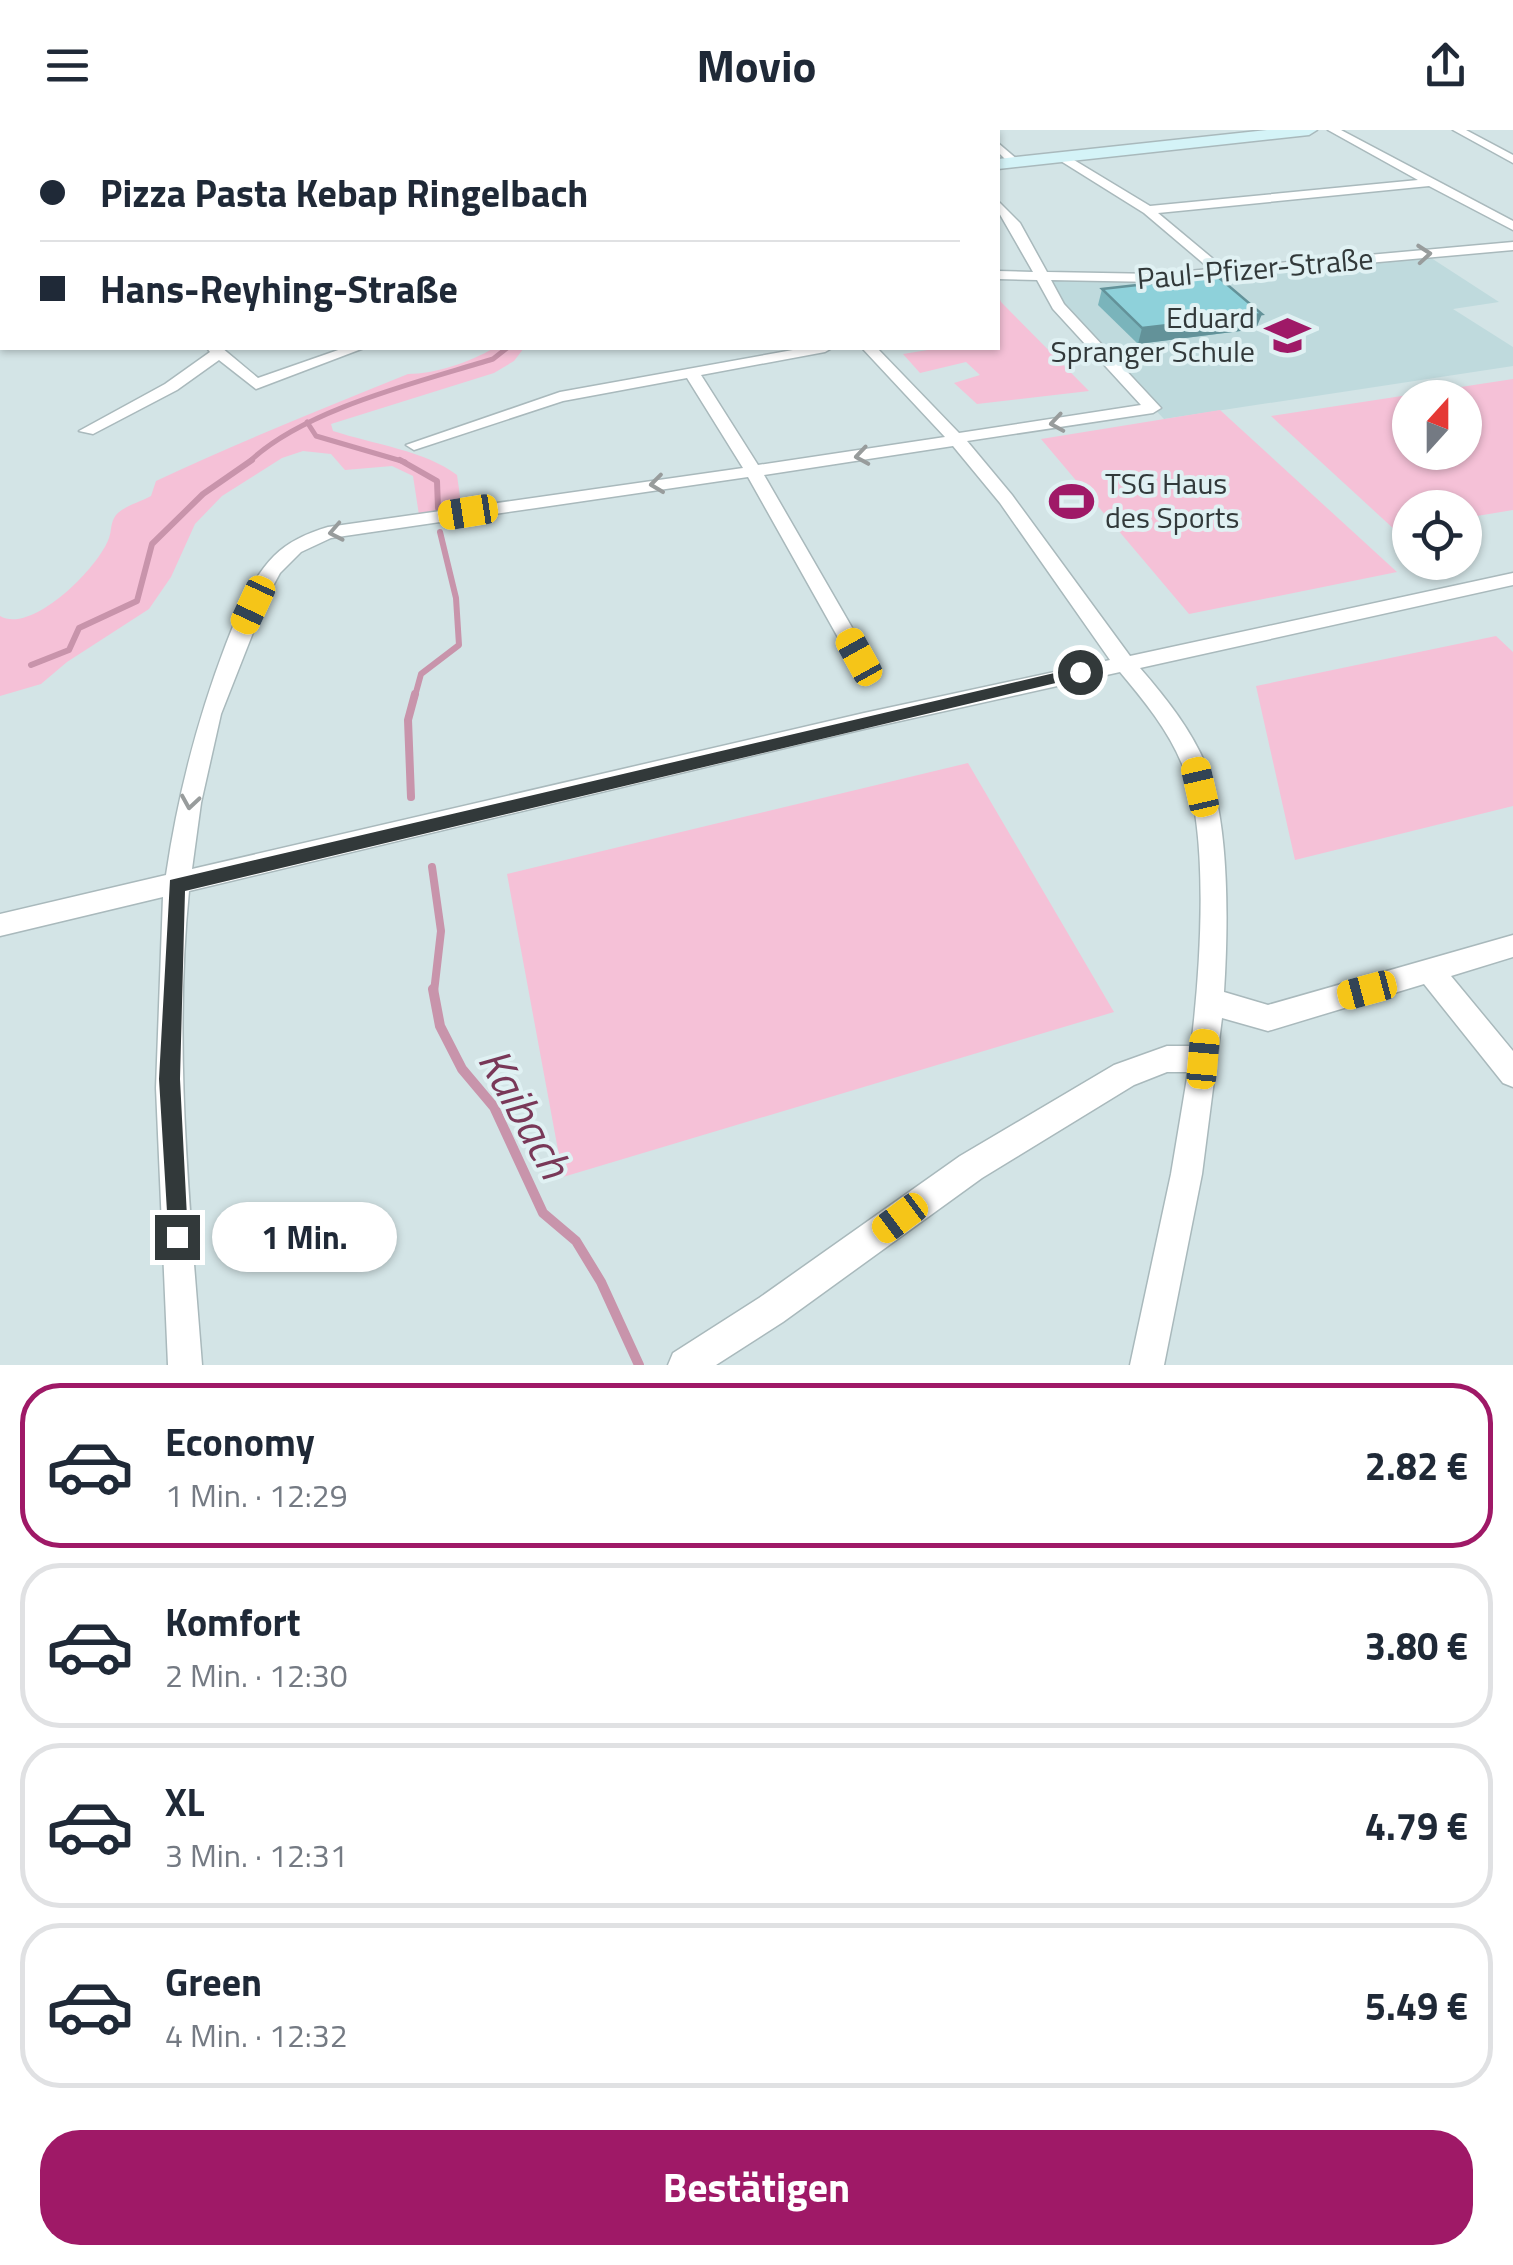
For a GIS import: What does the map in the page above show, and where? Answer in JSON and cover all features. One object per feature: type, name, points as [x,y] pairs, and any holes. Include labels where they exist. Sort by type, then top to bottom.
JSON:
[{"type":"main road","points":[[1006,163],[1310,130]]},
{"type":"street","points":[[1333,130],[1513,226]]},
{"type":"street","points":[[1458,130],[1513,160]]},
{"type":"street","points":[[1060,156],[1148,210],[1222,273]]},
{"type":"street","points":[[1148,210],[1433,182]]},
{"type":"street","points":[[185,1365],[170,1119],[176,885],[196,768],[229,656],[269,573],[286,552],[328,533],[658,484],[754,474],[1153,408],[1073,325],[1000,206]]},
{"type":"street","name":"Paul-Pfizer-Straße","points":[[1000,275],[1129,280],[1513,246]]},
{"type":"street","points":[[87,431],[170,387],[215,351],[256,384],[351,350]]},
{"type":"street","points":[[414,444],[530,404],[814,350]]},
{"type":"street","points":[[871,350],[957,439],[1009,503],[1080,606],[1173,723],[1196,767],[1205,807],[1215,898],[1208,998],[1203,1059],[1147,1365]]},
{"type":"street","points":[[691,372],[859,657]]},
{"type":"street","points":[[0,925],[1125,663],[1513,579]]},
{"type":"street","points":[[1208,998],[1230,1009],[1268,1018],[1513,946]]},
{"type":"street","points":[[1431,972],[1513,1073]]},
{"type":"street","points":[[685,1365],[799,1290],[972,1167],[1124,1075],[1168,1059],[1203,1059]]},
{"type":"shaded area","name":"Eduard Spranger Schule","points":[[1425,254],[1499,302],[1453,309],[1513,347],[1513,366],[1421,380],[1392,380],[1392,384],[1164,419],[1073,325],[1041,278],[1101,280]]},
{"type":"shaded area","points":[[1000,300],[1089,391],[977,404],[954,383],[980,375],[966,362],[920,373],[903,354],[1000,350]]},
{"type":"shaded area","points":[[490,350],[522,350],[514,361],[494,373],[331,424],[333,431],[415,454],[457,475],[462,511],[419,515],[413,476],[392,466],[345,470],[331,454],[303,451],[282,458],[222,496],[195,524],[171,577],[149,609],[67,662],[41,684],[0,696],[0,616],[29,616],[63,595],[103,550],[116,515],[151,496],[156,481],[408,374],[429,372]]},
{"type":"shaded area","points":[[1513,379],[1513,510],[1482,515],[1482,490],[1392,490],[1392,527],[1271,416],[1392,398],[1392,470],[1482,470],[1482,384]]},
{"type":"shaded area","points":[[1220,410],[1392,567],[1392,573],[1189,614],[1041,439]]},
{"type":"shaded area","points":[[1496,636],[1513,652],[1513,806],[1295,860],[1256,686]]},
{"type":"shaded area","points":[[968,763],[1114,1012],[563,1177],[507,874]]},
{"type":"building","points":[[1217,276],[1262,314],[1142,328],[1102,289]]},
{"type":"waterway","name":"Kaibach","points":[[308,423],[364,399],[493,359],[504,350]]},
{"type":"waterway","points":[[249,462],[272,443],[308,423]]},
{"type":"waterway","name":"Kaibach","points":[[308,423],[316,436],[402,461]]},
{"type":"waterway","points":[[31,665],[69,650],[79,628],[137,601],[152,544],[203,494],[252,460]]},
{"type":"waterway","name":"Kaibach","points":[[402,461],[437,481],[438,508]]},
{"type":"waterway","name":"Kaibach","points":[[415,696],[421,674],[459,645],[456,598],[440,532]]},
{"type":"waterway","name":"Kaibach","points":[[411,797],[408,720],[415,694]]},
{"type":"waterway","name":"Kaibach","points":[[432,867],[441,931],[434,992]]},
{"type":"waterway","name":"Kaibach","points":[[433,989],[440,1026],[462,1069],[494,1107],[543,1213],[576,1241],[601,1282],[639,1365]]},
{"type":"place","name":"Eduard Spranger Schule","points":[[1288,335]]},
{"type":"place","name":"TSG Haus des Sports","points":[[1072,501]]},
{"type":"route","points":[[177,1237],[170,1079],[176,885],[1080,672]]}]
